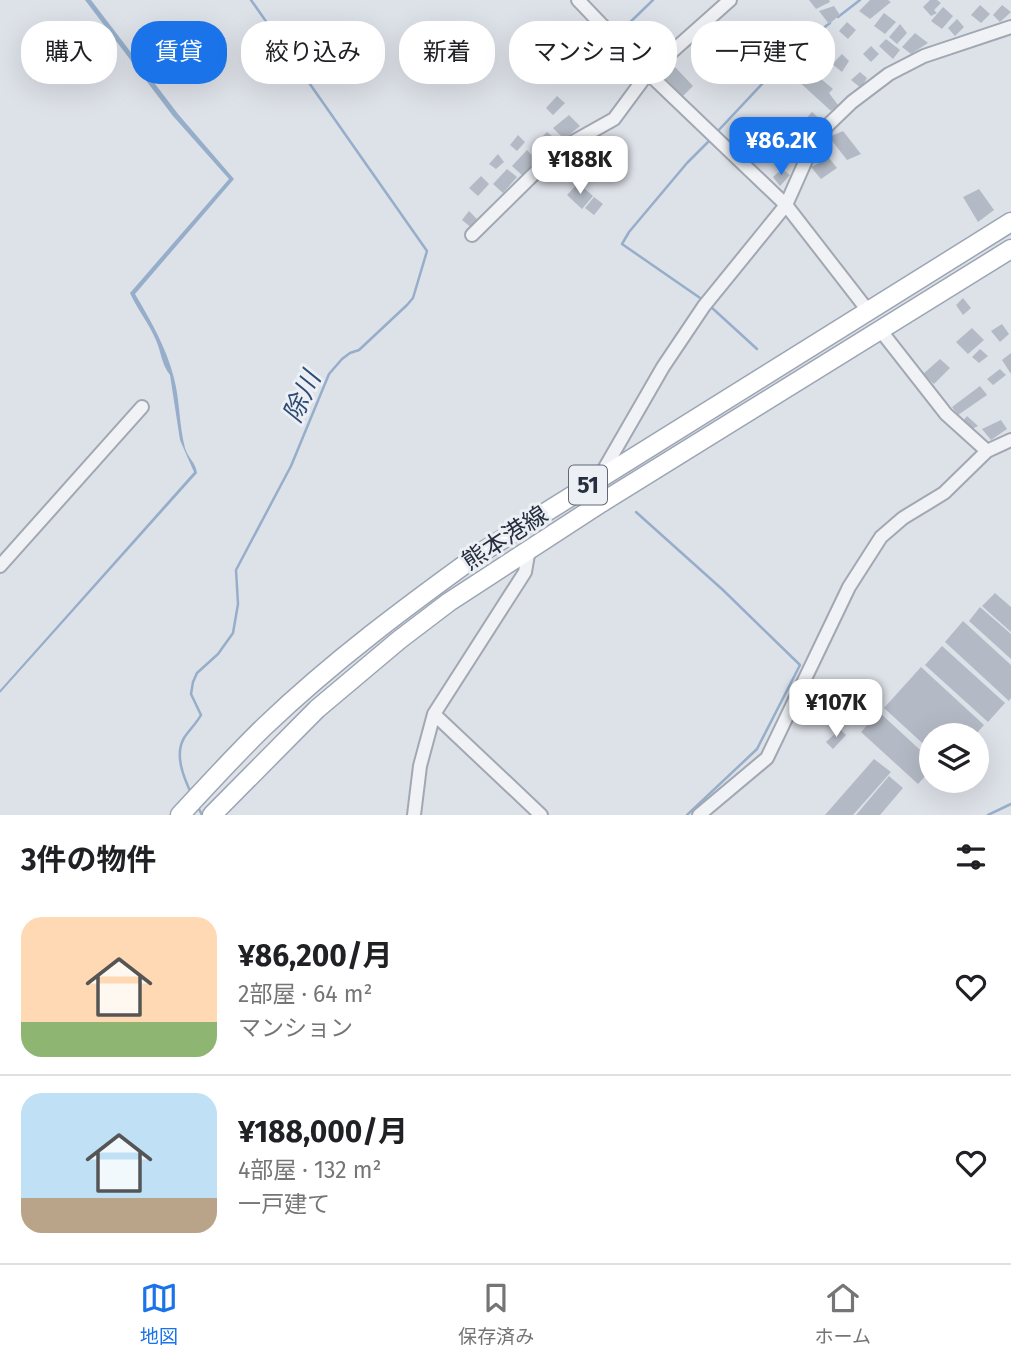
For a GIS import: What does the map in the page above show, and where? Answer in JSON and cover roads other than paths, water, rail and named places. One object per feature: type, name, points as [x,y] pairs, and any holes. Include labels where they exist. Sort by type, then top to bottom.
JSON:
[{"type":"main road","name":"熊本港線","points":[[190,805],[301,693],[404,607],[482,552],[1011,222]]},
{"type":"main road","name":"熊本港線","points":[[212,815],[317,709],[449,602],[529,549],[1011,249]]},
{"type":"main road","points":[[260,732],[278,749]]},
{"type":"street","points":[[578,0],[598,21]]},
{"type":"street","points":[[677,47],[730,0]]},
{"type":"street","points":[[598,479],[663,367],[704,306],[786,205],[806,160],[825,128],[852,102],[889,74],[924,56],[1011,27]]},
{"type":"street","points":[[472,235],[546,162],[573,142],[614,119],[640,84]]},
{"type":"street","points":[[660,84],[786,205],[869,312]]},
{"type":"street","points":[[881,331],[946,414],[986,451]]},
{"type":"street","points":[[0,566],[142,407]]},
{"type":"street","points":[[699,815],[767,758],[849,587],[881,537],[903,518],[944,494],[986,451],[1011,440]]},
{"type":"street","points":[[414,815],[421,765],[434,713],[526,572],[529,549]]},
{"type":"street","points":[[434,713],[541,815]]},
{"type":"water","points":[[85,0],[91,0],[107,21],[101,21]]},
{"type":"water","points":[[117,34],[131,52],[131,61],[117,42]]},
{"type":"water","points":[[149,84],[155,84],[234,179],[135,294],[158,334],[171,367],[185,448],[197,473],[0,693],[194,472],[180,440],[170,375],[152,332],[130,293],[229,179],[173,116]]},
{"type":"waterway","name":"除川","points":[[191,793],[181,766],[180,752],[184,738],[201,715],[191,694],[193,682],[197,673],[218,654],[233,633],[238,604],[236,570],[291,466],[329,374],[342,359],[359,350],[413,298],[427,251],[251,0]]},
{"type":"waterway","points":[[631,21],[653,0]]},
{"type":"waterway","points":[[838,17],[860,0]]},
{"type":"waterway","points":[[717,132],[762,84]]},
{"type":"waterway","points":[[703,300],[622,244],[687,163],[710,140]]},
{"type":"waterway","points":[[710,306],[757,349]]},
{"type":"waterway","points":[[636,512],[723,590],[800,665],[757,749],[687,815]]},
{"type":"waterway","points":[[988,815],[1011,804]]},
{"type":"waterway","name":"除川","points":[[197,805],[202,815]]}]
